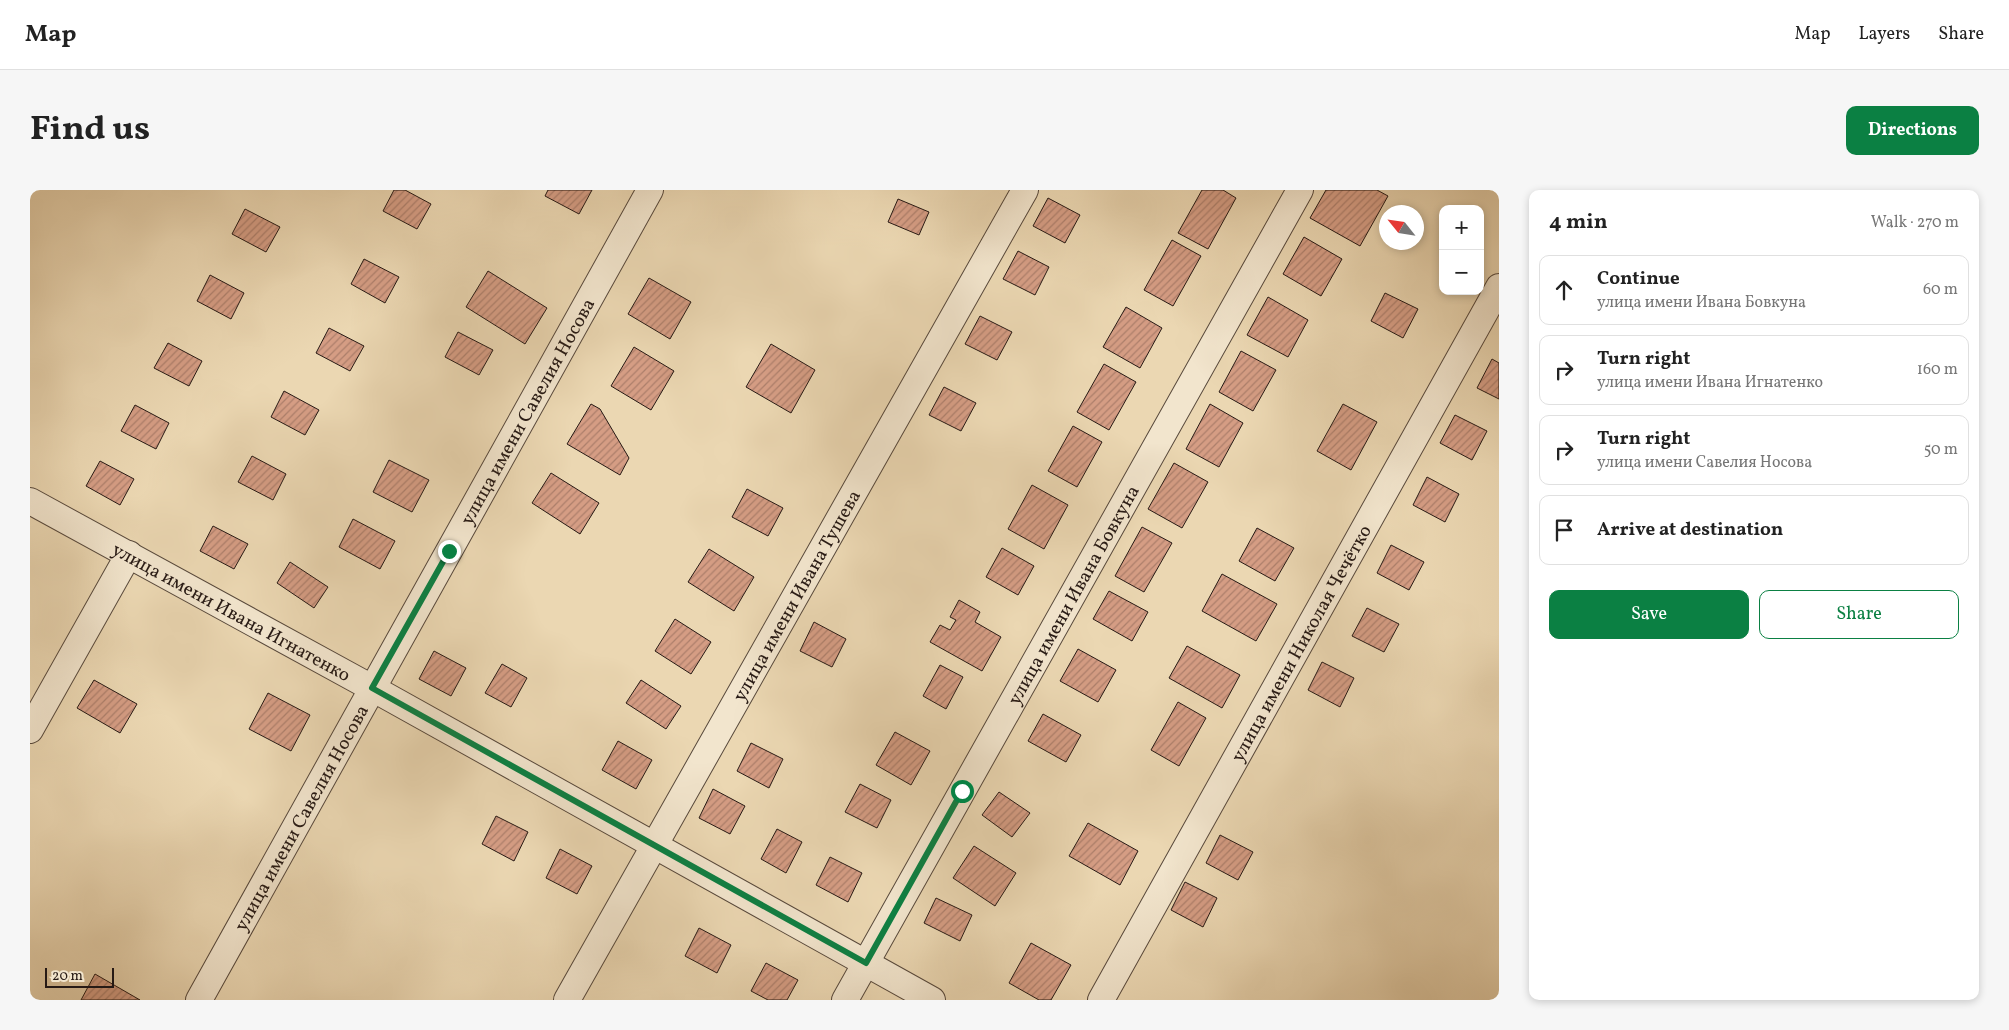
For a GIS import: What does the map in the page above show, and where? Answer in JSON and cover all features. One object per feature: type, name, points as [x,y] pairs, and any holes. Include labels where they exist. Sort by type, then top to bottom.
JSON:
[{"type":"street","name":"улица имени Савелия Носова","points":[[199,1000],[650,190]]},
{"type":"street","name":"улица имени Ивана Тушева","points":[[567,1000],[1025,190]]},
{"type":"street","name":"улица имени Ивана Бовкуна","points":[[845,1000],[1300,190]]},
{"type":"street","name":"улица имени Николая Чечётко","points":[[1101,1000],[1499,287]]},
{"type":"street","name":"улица имени Ивана Игнатенко","points":[[30,501],[372,688],[932,1000]]},
{"type":"street","points":[[30,730],[129,554]]},
{"type":"building","points":[[394,190],[405,190],[431,204],[417,229],[383,211]]},
{"type":"building","points":[[548,190],[592,190],[579,214],[545,196]]},
{"type":"building","points":[[1202,190],[1223,190],[1236,198],[1208,249],[1178,233]]},
{"type":"building","points":[[1326,190],[1377,190],[1388,196],[1383,205],[1379,205],[1379,212],[1360,246],[1310,218]]},
{"type":"building","points":[[1048,198],[1080,215],[1065,243],[1033,226]]},
{"type":"building","points":[[898,199],[929,212],[919,235],[888,222]]},
{"type":"building","points":[[245,209],[280,227],[266,252],[232,234]]},
{"type":"building","points":[[1304,237],[1342,259],[1321,296],[1283,274]]},
{"type":"building","points":[[1172,240],[1201,256],[1173,306],[1144,290]]},
{"type":"building","points":[[1018,251],[1049,267],[1035,295],[1003,279]]},
{"type":"building","points":[[364,259],[399,277],[385,303],[351,284]]},
{"type":"building","points":[[488,271],[547,308],[525,344],[466,307]]},
{"type":"building","points":[[210,275],[244,293],[231,319],[197,301]]},
{"type":"building","points":[[649,278],[691,302],[670,339],[628,314]]},
{"type":"building","points":[[1385,293],[1418,309],[1403,338],[1371,321]]},
{"type":"building","points":[[1268,297],[1308,320],[1288,357],[1247,335]]},
{"type":"building","points":[[1126,307],[1162,328],[1140,368],[1103,347]]},
{"type":"building","points":[[980,316],[1012,332],[997,360],[965,344]]},
{"type":"building","points":[[329,328],[364,346],[350,371],[316,353]]},
{"type":"building","points":[[458,332],[493,350],[479,375],[445,357]]},
{"type":"building","points":[[168,343],[202,361],[189,386],[154,368]]},
{"type":"building","points":[[771,344],[815,370],[791,413],[746,387]]},
{"type":"building","points":[[634,347],[674,371],[651,410],[611,386]]},
{"type":"building","points":[[1241,351],[1276,370],[1253,411],[1219,392]]},
{"type":"building","points":[[1492,359],[1499,363],[1499,399],[1477,388]]},
{"type":"building","points":[[1104,364],[1136,382],[1109,430],[1077,412]]},
{"type":"building","points":[[944,387],[976,403],[961,431],[929,415]]},
{"type":"building","points":[[284,391],[319,410],[305,435],[271,417]]},
{"type":"building","points":[[591,404],[600,409],[629,458],[620,475],[567,444]]},
{"type":"building","points":[[1210,404],[1243,423],[1219,467],[1186,449]]},
{"type":"building","points":[[1343,404],[1377,422],[1351,470],[1317,451]]},
{"type":"building","points":[[135,405],[169,423],[156,449],[121,431]]},
{"type":"building","points":[[1455,415],[1487,431],[1472,460],[1440,443]]},
{"type":"building","points":[[1073,426],[1102,442],[1077,487],[1048,471]]},
{"type":"building","points":[[252,456],[286,474],[273,500],[238,482]]},
{"type":"building","points":[[389,460],[429,480],[412,512],[373,492]]},
{"type":"building","points":[[100,461],[134,479],[120,505],[86,486]]},
{"type":"building","points":[[1174,463],[1208,482],[1182,528],[1148,509]]},
{"type":"building","points":[[551,473],[599,503],[580,534],[532,503]]},
{"type":"building","points":[[1427,477],[1459,494],[1445,522],[1413,505]]},
{"type":"building","points":[[1032,485],[1068,505],[1044,549],[1008,529]]},
{"type":"building","points":[[747,489],[783,508],[768,536],[732,517]]},
{"type":"building","points":[[353,519],[395,541],[380,569],[339,547]]},
{"type":"building","points":[[213,526],[248,544],[234,569],[200,551]]},
{"type":"building","points":[[1142,527],[1172,543],[1144,592],[1115,576]]},
{"type":"building","points":[[1257,528],[1294,548],[1275,581],[1239,561]]},
{"type":"building","points":[[1391,545],[1424,562],[1409,590],[1377,573]]},
{"type":"building","points":[[1002,548],[1034,566],[1018,595],[986,577]]},
{"type":"building","points":[[709,549],[754,577],[734,611],[688,582]]},
{"type":"building","points":[[290,562],[328,587],[314,608],[277,583]]},
{"type":"building","points":[[1222,574],[1277,604],[1256,641],[1202,611]]},
{"type":"building","points":[[1109,591],[1148,612],[1132,641],[1093,619]]},
{"type":"building","points":[[959,600],[980,612],[975,622],[1001,637],[982,671],[930,642],[940,625],[950,630],[956,620],[950,617]]},
{"type":"building","points":[[1367,608],[1399,624],[1384,652],[1352,636]]},
{"type":"building","points":[[675,619],[711,642],[691,674],[655,651]]},
{"type":"building","points":[[814,622],[846,639],[832,667],[800,651]]},
{"type":"building","points":[[1187,646],[1240,675],[1222,708],[1169,678]]},
{"type":"building","points":[[1078,649],[1116,670],[1098,702],[1060,681]]},
{"type":"building","points":[[434,651],[466,668],[451,696],[419,679]]},
{"type":"building","points":[[1322,662],[1354,678],[1340,707],[1308,690]]},
{"type":"building","points":[[502,664],[527,678],[511,707],[485,693]]},
{"type":"building","points":[[940,665],[963,677],[946,709],[923,696]]},
{"type":"building","points":[[94,680],[137,704],[120,733],[77,708]]},
{"type":"building","points":[[641,680],[681,706],[666,729],[626,703]]},
{"type":"building","points":[[268,693],[310,715],[291,751],[249,729]]},
{"type":"building","points":[[1178,702],[1206,718],[1179,766],[1151,750]]},
{"type":"building","points":[[1043,714],[1081,735],[1066,762],[1028,741]]},
{"type":"building","points":[[895,732],[930,751],[911,785],[876,765]]},
{"type":"building","points":[[618,741],[652,760],[636,789],[602,770]]},
{"type":"building","points":[[751,743],[783,759],[769,788],[737,771]]},
{"type":"building","points":[[860,784],[891,800],[877,828],[845,812]]},
{"type":"building","points":[[713,789],[745,806],[730,834],[699,818]]},
{"type":"building","points":[[999,792],[1030,813],[1012,837],[982,815]]},
{"type":"building","points":[[496,816],[528,832],[514,861],[482,844]]},
{"type":"building","points":[[1088,823],[1138,851],[1120,885],[1069,856]]},
{"type":"building","points":[[777,829],[802,842],[786,873],[761,859]]},
{"type":"building","points":[[1220,835],[1253,852],[1238,880],[1206,863]]},
{"type":"building","points":[[974,846],[1016,873],[995,906],[953,878]]},
{"type":"building","points":[[560,849],[592,866],[577,894],[546,878]]},
{"type":"building","points":[[830,857],[862,873],[848,902],[816,885]]},
{"type":"building","points":[[1185,882],[1217,898],[1203,927],[1171,910]]},
{"type":"building","points":[[936,898],[972,915],[960,941],[924,923]]},
{"type":"building","points":[[699,928],[731,945],[717,973],[685,956]]},
{"type":"building","points":[[1031,943],[1071,965],[1051,1000],[1039,1000],[1009,983]]},
{"type":"building","points":[[766,963],[798,980],[787,1000],[768,1000],[751,991]]},
{"type":"building","points":[[95,974],[140,1000],[81,1000]]},
{"type":"route","points":[[449,551],[372,688],[866,963],[962,791]]}]
